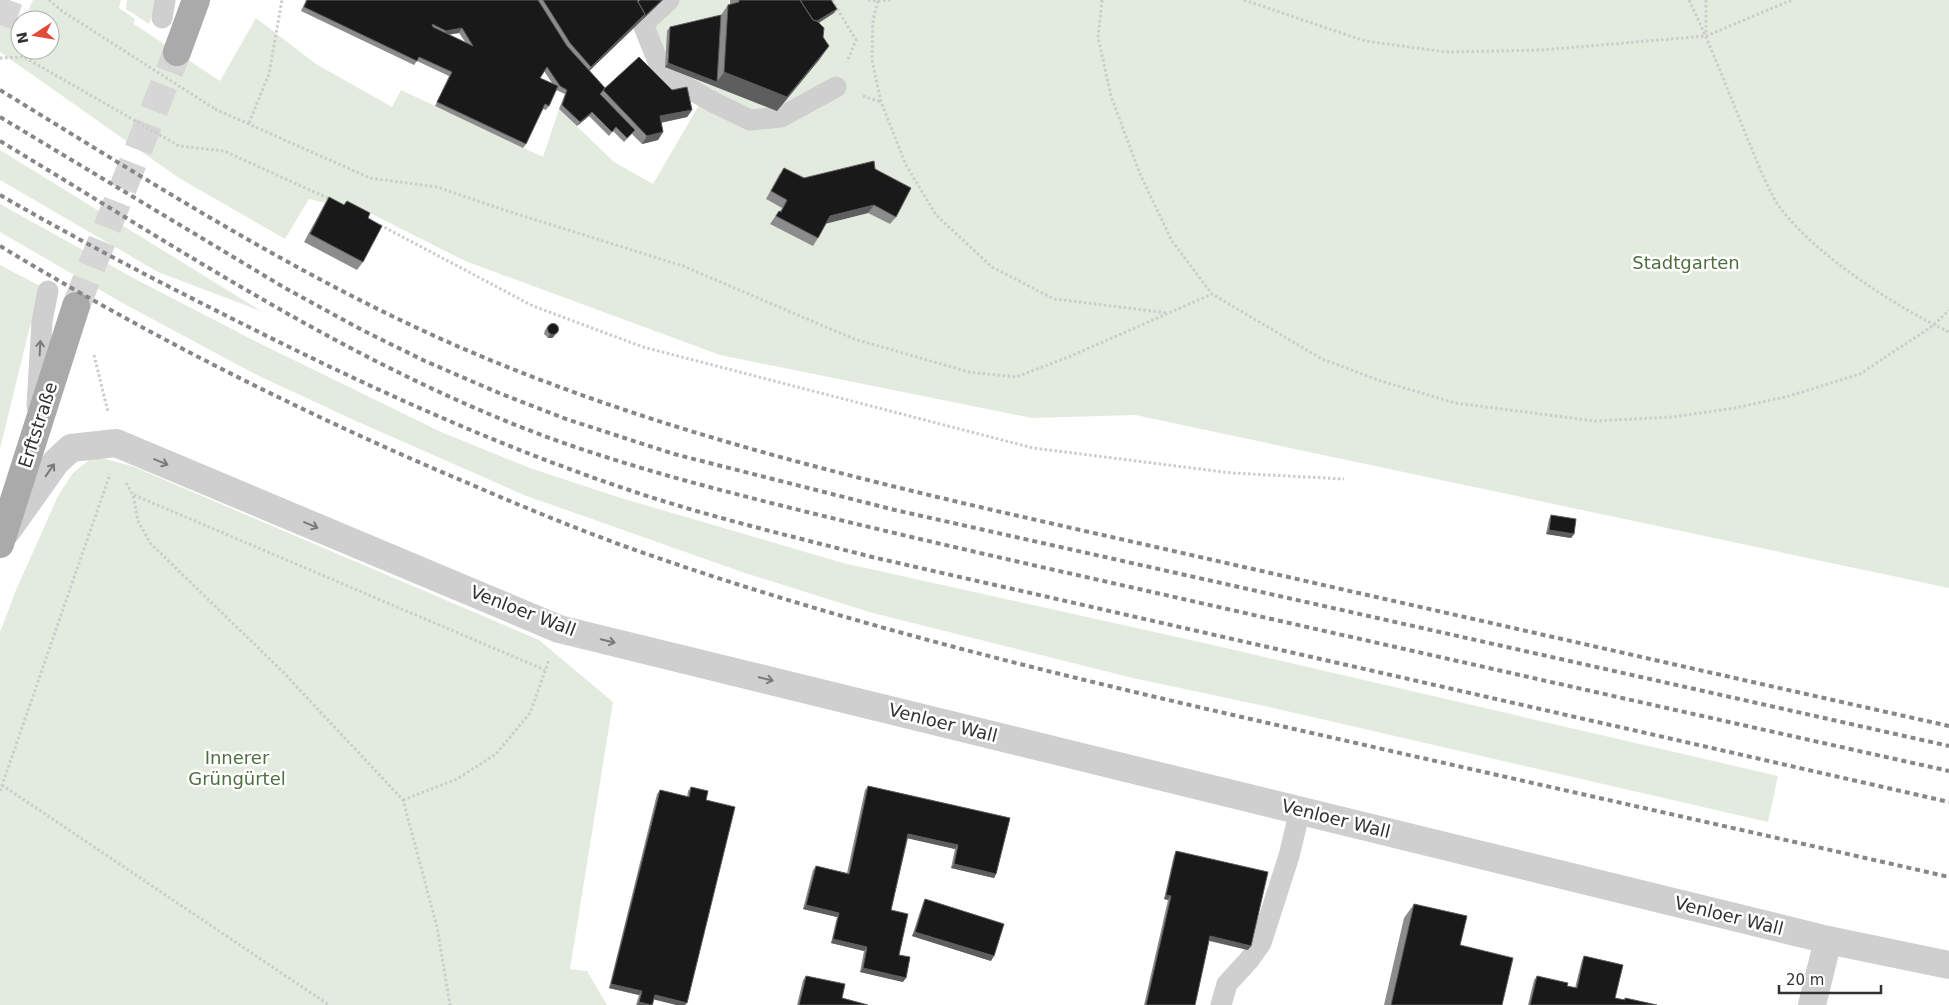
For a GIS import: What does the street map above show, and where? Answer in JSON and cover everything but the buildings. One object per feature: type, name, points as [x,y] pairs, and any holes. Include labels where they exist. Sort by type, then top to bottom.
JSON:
[{"type":"main road","points":[[177,52],[196,0]]},
{"type":"main road","name":"Erftstraße","points":[[1,541],[76,306]]},
{"type":"street","name":"Venloer Wall","points":[[1,541],[56,462],[71,448],[116,443],[558,629],[1828,940],[1949,965]]},
{"type":"street","points":[[1812,1005],[1828,940]]},
{"type":"lane","points":[[669,0],[643,24],[663,74],[712,102],[750,120],[781,117],[836,87]]},
{"type":"lane","points":[[36,432],[42,321],[48,291]]},
{"type":"lane","points":[[1222,1005],[1227,984],[1250,960],[1261,943],[1289,856],[1300,810]]},
{"type":"path","points":[[49,0],[62,11],[215,109],[370,178],[437,187],[683,266],[854,339],[969,372],[1016,377],[1072,356],[1212,294]]},
{"type":"path","points":[[249,123],[269,74],[282,0]]},
{"type":"path","points":[[832,0],[856,40],[836,87]]},
{"type":"path","points":[[868,0],[890,0]]},
{"type":"path","points":[[1102,0],[1098,37],[1109,87],[1140,174],[1172,241],[1212,294],[1322,359],[1381,381],[1455,403],[1595,421],[1672,417],[1735,408],[1790,396],[1860,374],[1934,325],[1949,310]]},
{"type":"path","points":[[1244,0],[1365,41],[1446,52],[1542,50],[1706,36],[1792,0]]},
{"type":"path","points":[[1689,0],[1706,36],[1760,167],[1780,208],[1811,242],[1870,286],[1949,332]]},
{"type":"path","points":[[1706,0],[1706,36]]},
{"type":"path","points":[[878,1],[873,20],[872,60],[881,102],[906,164],[936,215],[992,267],[1054,298],[1169,313]]},
{"type":"path","points":[[0,58],[24,57],[179,146],[224,150],[333,200]]},
{"type":"path","points":[[376,223],[532,306],[643,348],[1033,448],[1232,473],[1344,479]]},
{"type":"path","points":[[92,346],[127,485],[133,495],[138,521],[151,544],[282,671],[403,800],[437,927],[450,1005]]},
{"type":"path","points":[[0,791],[108,483],[116,443]]},
{"type":"path","points":[[133,495],[545,670]]},
{"type":"path","points":[[403,800],[457,779],[496,754],[530,713],[558,629]]},
{"type":"path","points":[[1,785],[329,1005]]},
{"type":"green space","name":"Stadtgarten","points":[[33,0],[121,0],[119,8],[135,19],[134,24],[220,81],[256,18],[316,64],[392,107],[401,90],[543,157],[559,109],[614,162],[653,184],[699,105],[640,22],[665,0],[729,0],[729,16],[769,0],[1949,0],[1949,588],[1135,415],[1032,418],[720,355],[465,261],[372,214],[309,199],[285,239],[179,178],[11,60],[60,60],[60,10],[28,10]],"holes":[[[906,196],[890,224],[868,213],[825,224],[775,226],[771,223],[782,208],[766,199]]]},
{"type":"green space","points":[[127,0],[157,0],[149,24],[126,9]]},
{"type":"green space","name":"Stadtgarten","points":[[0,11],[10,18],[10,59],[0,52]]},
{"type":"green space","points":[[0,150],[263,312],[158,272],[0,180]]},
{"type":"green space","points":[[0,204],[137,280],[261,344],[441,432],[530,468],[621,498],[843,563],[1204,643],[1778,776],[1768,822],[1269,707],[1133,678],[869,612],[745,573],[524,495],[259,376],[126,305],[0,232]]},
{"type":"green space","points":[[0,265],[42,287],[28,334],[0,449]]},
{"type":"green space","name":"Innerer Grüngürtel","points":[[94,456],[132,466],[539,640],[613,702],[570,969],[587,971],[607,1005],[0,1005],[0,632],[16,590],[58,496],[73,473]]},
{"type":"tunnel","points":[[0,25],[9,0]]},
{"type":"tunnel","points":[[76,306],[177,52]]},
{"type":"railway","points":[[0,90],[244,238],[370,305],[434,336],[500,364],[581,395],[664,423],[747,448],[915,492],[1949,726]]},
{"type":"railway","points":[[0,117],[285,288],[362,330],[425,361],[499,393],[566,419],[674,454],[895,510],[1949,746]]},
{"type":"railway","points":[[0,141],[240,286],[362,354],[489,414],[601,456],[795,509],[1023,563],[1949,771]]},
{"type":"railway","points":[[0,195],[166,285],[373,387],[525,452],[659,500],[750,526],[872,557],[1949,802]]},
{"type":"railway","points":[[0,246],[57,280],[172,343],[349,431],[547,516],[624,546],[707,574],[876,626],[1131,691],[1949,877]]}]
